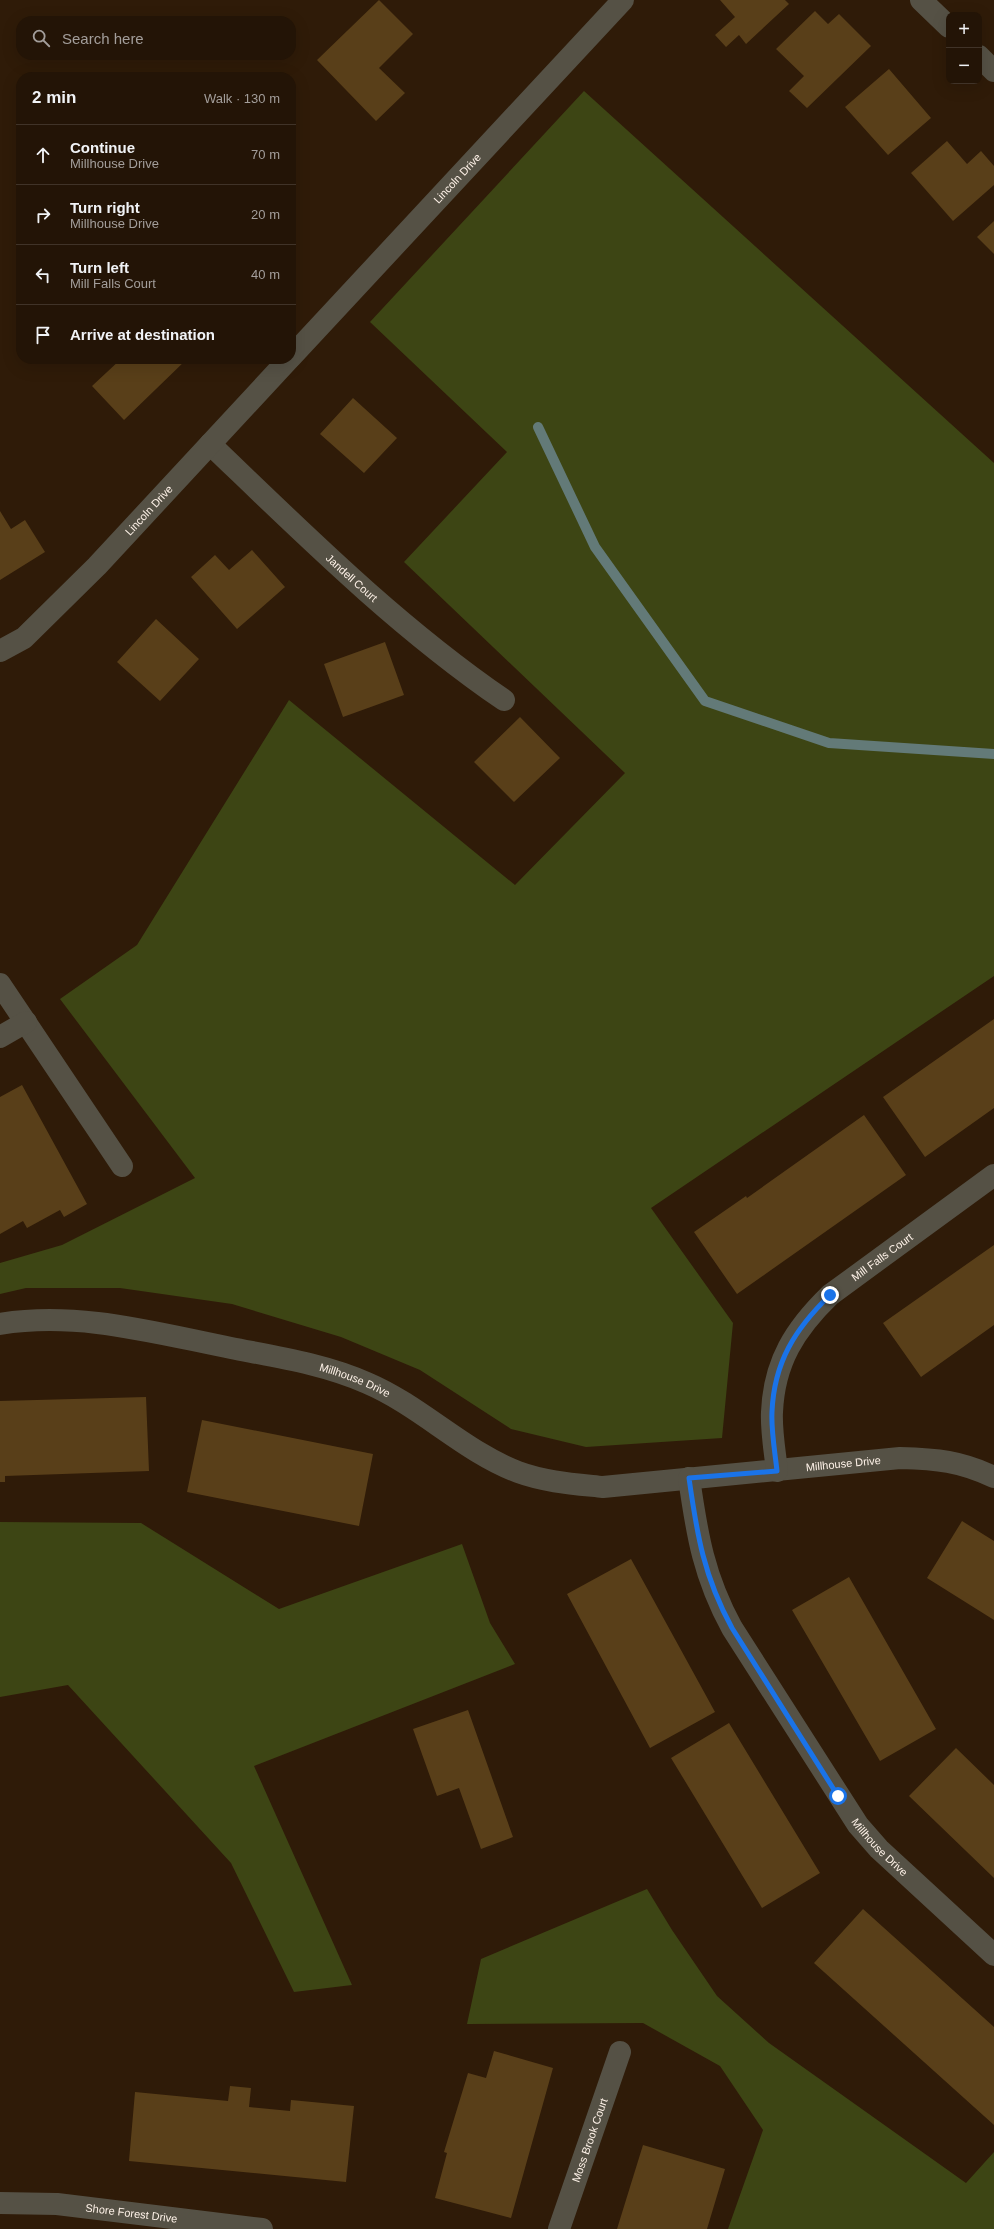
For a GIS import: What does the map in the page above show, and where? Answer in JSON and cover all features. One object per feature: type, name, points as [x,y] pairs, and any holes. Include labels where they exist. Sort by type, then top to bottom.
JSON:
[{"type":"street","name":"Lincoln Drive","points":[[296,352],[623,0]]},
{"type":"street","points":[[921,0],[946,24]]},
{"type":"street","points":[[982,59],[994,71]]},
{"type":"street","name":"Lincoln Drive","points":[[0,651],[24,638],[97,566],[284,364]]},
{"type":"street","name":"Jandell Court","points":[[210,444],[355,584],[470,677],[504,700]]},
{"type":"street","points":[[0,984],[122,1166]]},
{"type":"street","points":[[0,1037],[26,1022]]},
{"type":"street","name":"Mill Falls Court","points":[[777,1471],[772,1414],[774,1385],[793,1336],[809,1315],[830,1295],[994,1175]]},
{"type":"street","name":"Millhouse Drive","points":[[0,1324],[22,1321],[73,1320],[121,1326],[321,1366],[367,1383],[408,1406],[478,1452],[518,1472],[558,1483],[603,1487],[900,1458],[935,1459],[969,1466],[994,1477]]},
{"type":"street","name":"Millhouse Drive","points":[[689,1478],[695,1523],[704,1564],[716,1599],[732,1628],[838,1796],[858,1824],[879,1848],[994,1955]]},
{"type":"street","name":"Moss Brook Court","points":[[559,2229],[620,2052]]},
{"type":"street","name":"Shore Forest Drive","points":[[0,2203],[57,2204],[262,2229]]},
{"type":"green space","points":[[584,91],[994,463],[994,976],[651,1208],[733,1323],[722,1438],[586,1447],[511,1429],[420,1370],[341,1337],[232,1304],[120,1288],[26,1288],[0,1294],[0,1263],[62,1245],[195,1178],[60,999],[137,945],[289,700],[515,885],[625,773],[404,562],[507,452],[370,322]]},
{"type":"green space","points":[[0,1522],[141,1523],[279,1609],[462,1544],[490,1623],[515,1664],[254,1766],[352,1985],[294,1992],[231,1863],[68,1685],[0,1697]]},
{"type":"green space","points":[[647,1889],[672,1930],[717,1996],[769,2043],[966,2183],[994,2152],[994,2229],[728,2229],[763,2130],[720,2066],[643,2023],[467,2024],[481,1959]]},
{"type":"building","points":[[379,0],[413,34],[379,68],[405,93],[376,121],[317,60]]},
{"type":"building","points":[[720,0],[785,0],[789,4],[746,44],[739,35],[726,47],[715,35],[735,17]]},
{"type":"building","points":[[815,11],[828,24],[839,14],[871,46],[807,108],[789,91],[804,76],[776,49]]},
{"type":"building","points":[[889,69],[931,118],[888,155],[845,107]]},
{"type":"building","points":[[947,141],[967,164],[981,151],[994,166],[994,185],[953,221],[911,173]]},
{"type":"building","points":[[994,221],[994,254],[977,237]]},
{"type":"building","points":[[116,364],[182,364],[124,420],[92,386]]},
{"type":"building","points":[[353,398],[397,438],[364,473],[320,434]]},
{"type":"building","points":[[0,511],[11,529],[25,520],[45,552],[0,580]]},
{"type":"building","points":[[252,550],[285,587],[237,629],[191,577],[215,555],[229,570]]},
{"type":"building","points":[[156,619],[199,659],[160,701],[117,662]]},
{"type":"building","points":[[385,642],[404,695],[343,717],[324,664]]},
{"type":"building","points":[[520,717],[560,758],[514,802],[474,762]]},
{"type":"building","points":[[994,1019],[994,1108],[925,1157],[883,1097]]},
{"type":"building","points":[[22,1085],[87,1204],[64,1217],[60,1210],[27,1228],[23,1221],[0,1234],[0,1097]]},
{"type":"building","points":[[864,1115],[906,1175],[737,1294],[694,1232],[746,1196],[747,1198]]},
{"type":"building","points":[[994,1245],[994,1325],[921,1377],[883,1323]]},
{"type":"building","points":[[146,1397],[149,1471],[5,1476],[5,1482],[0,1482],[0,1401]]},
{"type":"building","points":[[202,1420],[373,1454],[359,1526],[187,1492]]},
{"type":"building","points":[[962,1521],[994,1541],[994,1620],[927,1578]]},
{"type":"building","points":[[631,1559],[715,1712],[650,1748],[567,1594]]},
{"type":"building","points":[[849,1577],[936,1729],[880,1761],[792,1610]]},
{"type":"building","points":[[468,1710],[513,1837],[481,1849],[459,1788],[437,1796],[413,1729]]},
{"type":"building","points":[[729,1723],[820,1873],[762,1908],[671,1758]]},
{"type":"building","points":[[956,1748],[994,1785],[994,1878],[909,1796]]},
{"type":"building","points":[[863,1909],[994,2027],[994,2125],[814,1963]]},
{"type":"building","points":[[494,2051],[553,2068],[511,2218],[435,2198],[447,2153],[444,2152],[468,2073],[486,2078]]},
{"type":"building","points":[[230,2086],[251,2088],[249,2107],[290,2111],[291,2100],[354,2106],[346,2182],[129,2161],[135,2092],[228,2101]]},
{"type":"building","points":[[643,2145],[725,2169],[707,2229],[617,2229]]},
{"type":"waterway","points":[[538,427],[595,547],[705,701],[829,743],[994,754]]},
{"type":"route","points":[[830,1295],[809,1315],[793,1336],[782,1361],[774,1385],[772,1414],[777,1471],[689,1478],[695,1523],[704,1564],[716,1599],[732,1628],[838,1796]]}]
